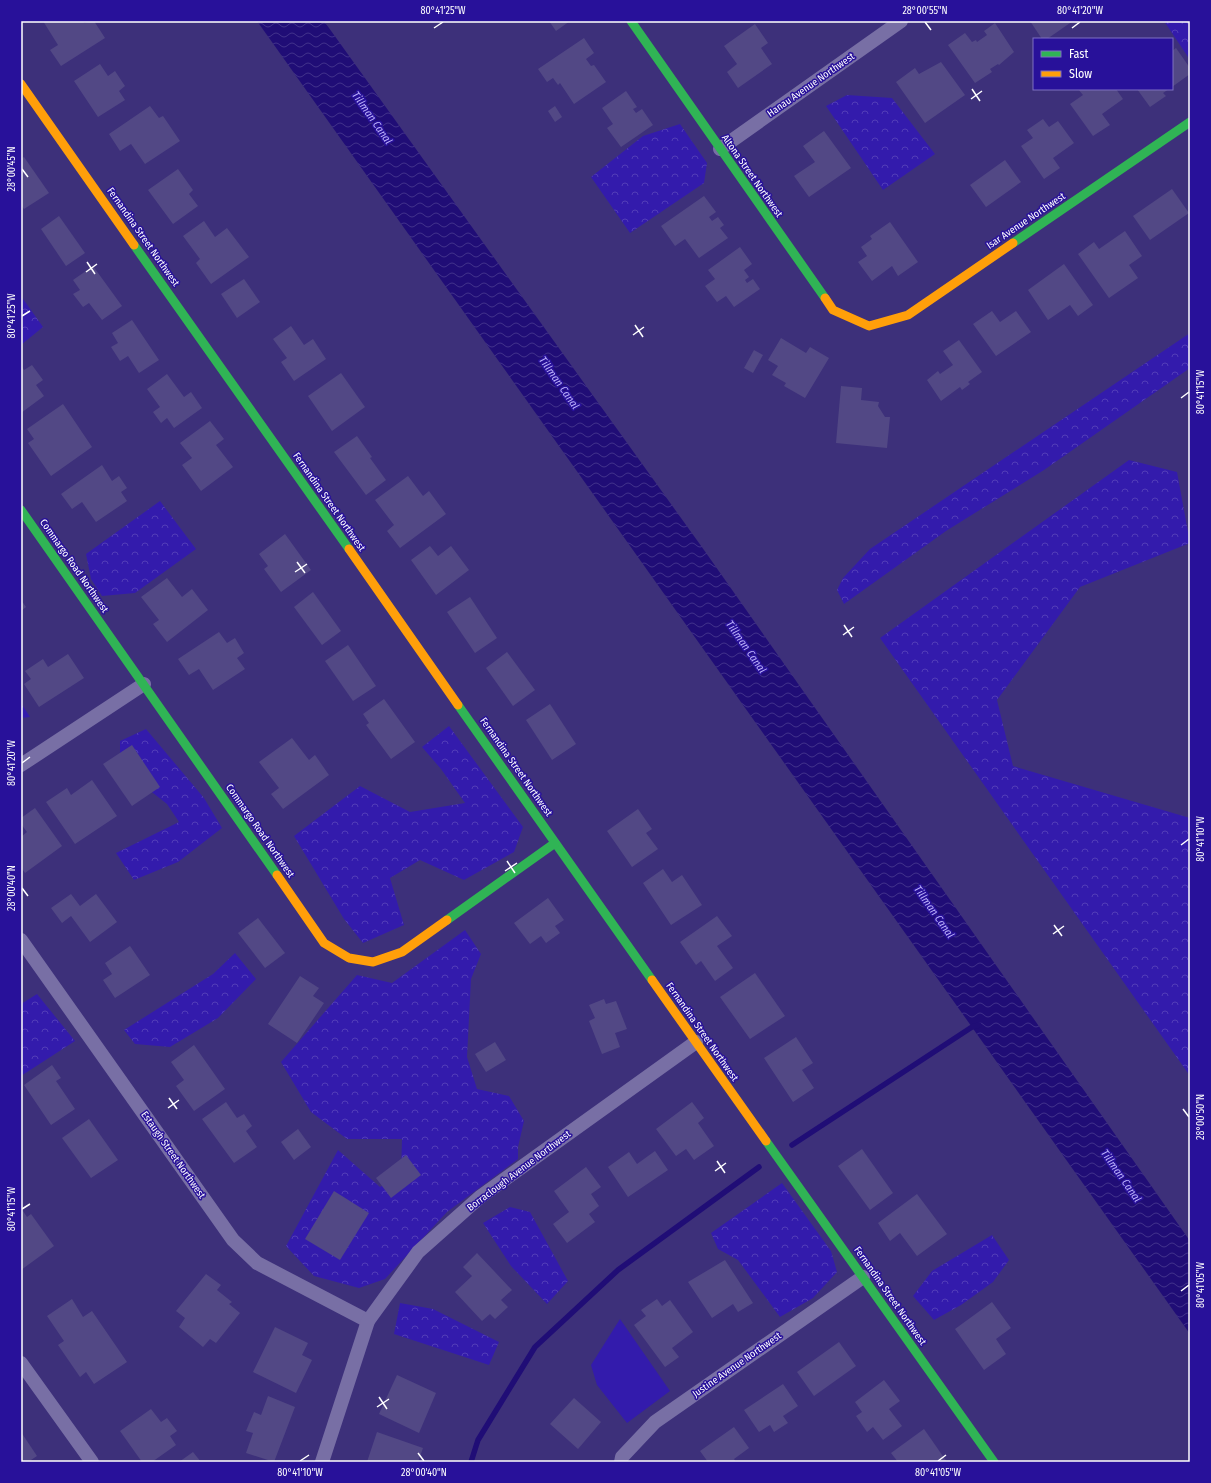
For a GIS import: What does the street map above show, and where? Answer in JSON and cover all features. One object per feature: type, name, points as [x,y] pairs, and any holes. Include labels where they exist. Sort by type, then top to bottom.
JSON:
[{"type":"street","name":"Altona Street Northwest","points":[[632,21],[832,310],[869,326]]},
{"type":"street","name":"Hanau Avenue Northwest","points":[[720,149],[901,21]]},
{"type":"street","name":"Fernandina Street Northwest","points":[[21,84],[555,843],[994,1462]]},
{"type":"street","name":"Isar Avenue Northwest","points":[[869,326],[908,315],[1190,122]]},
{"type":"street","name":"Commargo Road Northwest","points":[[21,510],[324,943],[349,958],[372,962],[402,952],[555,843]]},
{"type":"street","points":[[21,765],[144,684]]},
{"type":"street","name":"Estaugh Street Northwest","points":[[21,940],[233,1240],[257,1263],[368,1321]]},
{"type":"street","name":"Borraclough Avenue Northwest","points":[[322,1462],[368,1321],[418,1252],[480,1197],[696,1042]]},
{"type":"street","name":"Justine Avenue Northwest","points":[[620,1462],[622,1457],[655,1422],[863,1277]]},
{"type":"street","points":[[21,1363],[92,1462]]},
{"type":"green space","points":[[1164,21],[1190,21],[1190,60]]},
{"type":"green space","points":[[847,95],[892,98],[935,154],[883,190],[826,106]]},
{"type":"green space","points":[[680,124],[707,163],[704,183],[630,233],[591,177],[643,136]]},
{"type":"green space","points":[[21,296],[43,327],[21,345]]},
{"type":"green space","points":[[1190,333],[1190,368],[1044,470],[946,531],[844,604],[837,590],[843,578],[870,549]]},
{"type":"green space","points":[[1129,460],[1177,472],[1190,543],[1080,587],[997,700],[1013,766],[1190,818],[1190,1076],[880,638]]},
{"type":"green space","points":[[160,501],[196,549],[135,593],[102,596],[91,579],[86,554]]},
{"type":"green space","points":[[21,703],[30,717],[21,718]]},
{"type":"green space","points":[[449,726],[523,827],[514,852],[464,880],[420,860],[390,878],[404,925],[363,943],[344,919],[294,836],[360,786],[410,812],[465,803],[441,769],[422,747]]},
{"type":"green space","points":[[146,729],[204,798],[222,828],[178,862],[134,880],[116,853],[179,822],[167,804],[120,767],[120,741]]},
{"type":"green space","points":[[465,930],[481,954],[471,979],[467,1057],[477,1089],[509,1096],[524,1121],[518,1147],[518,1159],[447,1212],[385,1279],[359,1288],[314,1276],[286,1246],[338,1150],[380,1187],[401,1173],[402,1139],[347,1139],[311,1112],[281,1062],[357,975],[392,983]]},
{"type":"green space","points":[[235,953],[256,979],[218,1018],[170,1047],[135,1044],[124,1030],[213,974]]},
{"type":"green space","points":[[37,994],[75,1041],[21,1076],[21,1004]]},
{"type":"green space","points":[[782,1183],[831,1251],[837,1272],[813,1298],[780,1317],[738,1260],[718,1249],[711,1233]]},
{"type":"green space","points":[[510,1207],[530,1212],[568,1281],[547,1304],[511,1266],[483,1223]]},
{"type":"green space","points":[[992,1235],[1009,1260],[993,1282],[961,1305],[934,1320],[913,1296],[932,1271]]},
{"type":"green space","points":[[400,1303],[433,1309],[499,1342],[489,1365],[394,1334]]},
{"type":"green space","points":[[620,1319],[670,1391],[627,1423],[597,1385],[591,1365]]},
{"type":"water","name":"Tillman Canal","points":[[257,21],[324,21],[704,550],[1190,1241],[1190,1334]]},
{"type":"building","points":[[43,21],[83,21],[84,23],[94,21],[105,38],[61,66],[50,50],[58,45]]},
{"type":"building","points":[[549,21],[570,21],[556,31]]},
{"type":"building","points":[[1030,21],[1073,21],[1048,38],[1041,38]]},
{"type":"building","points":[[995,23],[1014,52],[999,65],[998,64],[990,69],[992,72],[975,83],[948,45],[965,33],[972,42],[976,40],[977,42],[987,35],[984,31]]},
{"type":"building","points":[[755,24],[768,43],[761,48],[772,64],[738,88],[727,72],[737,64],[724,46]]},
{"type":"building","points":[[584,38],[594,53],[586,59],[591,66],[594,65],[606,82],[574,104],[560,83],[558,85],[553,78],[547,82],[538,69]]},
{"type":"building","points":[[1176,48],[1190,68],[1190,74],[1173,86],[1173,50]]},
{"type":"building","points":[[941,62],[965,95],[925,123],[896,82],[915,68],[919,74]]},
{"type":"building","points":[[100,64],[108,76],[115,71],[125,86],[119,91],[125,100],[98,117],[74,81]]},
{"type":"building","points":[[1079,90],[1117,90],[1123,99],[1102,114],[1110,125],[1093,136],[1070,104],[1083,95]]},
{"type":"building","points":[[1138,90],[1168,90],[1163,93],[1166,96],[1150,107]]},
{"type":"building","points":[[626,91],[637,107],[633,109],[636,113],[642,109],[653,125],[621,147],[607,128],[613,124],[602,108]]},
{"type":"building","points":[[150,106],[159,118],[163,116],[180,141],[145,164],[131,144],[120,151],[109,134]]},
{"type":"building","points":[[555,106],[562,117],[555,122],[548,111]]},
{"type":"building","points":[[1043,119],[1049,127],[1058,121],[1074,143],[1053,158],[1060,168],[1044,179],[1021,146],[1033,138],[1027,130]]},
{"type":"building","points":[[824,131],[851,168],[809,197],[794,176],[815,162],[803,146]]},
{"type":"building","points":[[24,157],[49,193],[24,209],[21,205],[21,159]]},
{"type":"building","points":[[1005,160],[1021,182],[986,207],[970,185]]},
{"type":"building","points":[[178,169],[193,190],[189,194],[198,206],[173,224],[148,190]]},
{"type":"building","points":[[1172,189],[1189,213],[1150,240],[1133,216]]},
{"type":"building","points":[[704,196],[716,212],[709,217],[712,221],[718,217],[724,225],[720,228],[728,238],[699,258],[685,239],[675,246],[661,226]]},
{"type":"building","points":[[59,216],[85,253],[66,266],[41,229]]},
{"type":"building","points":[[204,221],[215,237],[227,228],[249,257],[211,284],[196,263],[200,259],[183,236]]},
{"type":"building","points":[[890,222],[918,262],[898,276],[892,266],[872,281],[858,262],[867,256],[861,247],[872,239],[870,236]]},
{"type":"building","points":[[1125,231],[1142,256],[1129,265],[1138,278],[1109,298],[1078,254],[1094,242],[1099,249]]},
{"type":"building","points":[[740,247],[752,264],[744,270],[749,277],[745,280],[747,283],[753,279],[760,289],[734,307],[726,296],[717,302],[705,286],[715,279],[708,270]]},
{"type":"building","points":[[1064,264],[1093,305],[1078,316],[1070,305],[1048,320],[1028,290]]},
{"type":"building","points":[[93,266],[122,306],[102,320],[89,303],[83,307],[73,294],[80,290],[73,280]]},
{"type":"building","points":[[244,279],[260,302],[237,318],[221,294]]},
{"type":"building","points":[[992,311],[1000,322],[1016,311],[1031,332],[996,356],[973,324]]},
{"type":"building","points":[[132,320],[159,360],[139,373],[128,356],[120,361],[111,347],[118,343],[112,333]]},
{"type":"building","points":[[291,326],[304,345],[313,339],[326,359],[294,381],[281,362],[287,358],[273,339]]},
{"type":"building","points":[[781,338],[806,353],[810,347],[829,358],[805,398],[784,386],[786,383],[772,375],[778,366],[768,360]]},
{"type":"building","points":[[959,340],[982,372],[968,382],[970,384],[962,390],[960,387],[941,401],[927,380],[938,371],[940,374],[953,365],[943,351]]},
{"type":"building","points":[[754,350],[763,355],[753,373],[744,368]]},
{"type":"building","points":[[21,365],[24,370],[32,365],[43,380],[36,385],[44,396],[21,413]]},
{"type":"building","points":[[341,373],[365,407],[332,431],[308,396]]},
{"type":"building","points":[[167,374],[184,397],[191,392],[202,408],[174,428],[167,418],[161,423],[153,412],[160,407],[147,389]]},
{"type":"building","points":[[841,386],[862,388],[861,400],[879,402],[878,406],[885,417],[890,417],[887,448],[836,443]]},
{"type":"building","points":[[63,404],[92,447],[51,476],[28,443],[34,439],[27,429]]},
{"type":"building","points":[[210,421],[224,439],[216,445],[233,467],[201,491],[182,465],[192,458],[180,443]]},
{"type":"building","points":[[357,436],[372,457],[370,458],[386,480],[366,495],[334,452]]},
{"type":"building","points":[[102,465],[112,481],[119,476],[127,488],[121,492],[127,501],[96,522],[82,502],[72,509],[61,494]]},
{"type":"building","points":[[408,476],[423,496],[429,491],[446,514],[400,548],[387,531],[394,525],[375,500]]},
{"type":"building","points":[[285,534],[311,570],[281,592],[264,569],[268,566],[259,554]]},
{"type":"building","points":[[430,546],[438,556],[451,546],[469,570],[436,595],[411,560]]},
{"type":"building","points":[[167,578],[182,597],[192,589],[208,610],[167,642],[153,624],[159,620],[141,597]]},
{"type":"building","points":[[313,592],[341,631],[322,645],[294,607]]},
{"type":"building","points":[[470,597],[497,638],[475,653],[447,612]]},
{"type":"building","points":[[21,600],[26,607],[21,611]]},
{"type":"building","points":[[219,632],[227,643],[235,638],[244,653],[237,658],[245,669],[213,690],[199,669],[189,675],[178,659]]},
{"type":"building","points":[[348,645],[376,686],[353,701],[325,661]]},
{"type":"building","points":[[507,652],[535,690],[513,706],[486,668]]},
{"type":"building","points":[[68,654],[84,678],[39,707],[24,684],[31,679],[25,671],[43,659],[48,667]]},
{"type":"building","points":[[384,699],[415,742],[391,759],[366,725],[369,723],[363,714]]},
{"type":"building","points":[[550,704],[576,744],[552,760],[526,720]]},
{"type":"building","points":[[292,738],[309,760],[315,755],[329,775],[283,809],[271,794],[279,788],[259,762]]},
{"type":"building","points":[[132,745],[160,787],[132,806],[103,764]]},
{"type":"building","points":[[92,780],[117,816],[75,844],[46,802],[67,788],[71,795]]},
{"type":"building","points":[[35,808],[62,846],[25,873],[21,867],[21,837],[27,832],[21,824],[21,818]]},
{"type":"building","points":[[638,809],[652,829],[646,833],[658,849],[632,867],[607,831]]},
{"type":"building","points":[[663,869],[672,882],[682,875],[702,905],[671,925],[643,883]]},
{"type":"building","points":[[71,894],[80,906],[96,894],[117,922],[90,942],[71,916],[62,923],[51,908]]},
{"type":"building","points":[[548,898],[564,920],[555,926],[560,933],[546,943],[541,936],[530,944],[514,923]]},
{"type":"building","points":[[717,916],[732,936],[717,946],[733,968],[715,981],[701,961],[696,965],[680,942]]},
{"type":"building","points":[[258,918],[285,953],[265,968],[238,933]]},
{"type":"building","points":[[130,946],[150,975],[115,998],[103,980],[112,974],[105,963]]},
{"type":"building","points":[[755,973],[785,1016],[750,1039],[720,997]]},
{"type":"building","points":[[300,976],[319,988],[313,996],[324,1003],[297,1043],[268,1024]]},
{"type":"building","points":[[604,999],[606,1004],[616,1001],[627,1029],[615,1033],[620,1047],[602,1054],[589,1021],[595,1018],[589,1005]]},
{"type":"building","points":[[796,1037],[813,1063],[802,1070],[814,1088],[793,1102],[764,1058]]},
{"type":"building","points":[[495,1042],[506,1060],[486,1072],[475,1054]]},
{"type":"building","points":[[194,1045],[225,1089],[194,1111],[176,1086],[184,1080],[171,1062]]},
{"type":"building","points":[[52,1065],[61,1078],[56,1081],[75,1109],[51,1125],[24,1085]]},
{"type":"building","points":[[226,1102],[237,1118],[244,1114],[252,1126],[246,1131],[257,1147],[234,1163],[202,1119]]},
{"type":"building","points":[[692,1102],[704,1118],[698,1123],[714,1146],[694,1160],[686,1149],[676,1156],[656,1129]]},
{"type":"building","points":[[89,1119],[118,1160],[91,1178],[62,1138]]},
{"type":"building","points":[[298,1129],[311,1147],[294,1160],[281,1142]]},
{"type":"building","points":[[862,1149],[893,1193],[870,1210],[838,1166]]},
{"type":"building","points":[[655,1151],[668,1170],[628,1197],[608,1167],[629,1152],[637,1164]]},
{"type":"building","points":[[406,1155],[421,1175],[391,1198],[376,1178]]},
{"type":"building","points":[[586,1167],[601,1187],[591,1194],[599,1206],[589,1214],[595,1222],[567,1243],[553,1224],[569,1212],[554,1191]]},
{"type":"building","points":[[334,1191],[369,1213],[340,1260],[305,1239]]},
{"type":"building","points":[[917,1194],[947,1234],[917,1256],[900,1233],[890,1241],[878,1223]]},
{"type":"building","points":[[21,1208],[27,1217],[31,1214],[54,1246],[21,1270]]},
{"type":"building","points":[[477,1253],[512,1290],[501,1300],[508,1307],[495,1319],[490,1314],[482,1321],[455,1292],[472,1276],[463,1267]]},
{"type":"building","points":[[725,1260],[753,1303],[738,1312],[733,1304],[712,1318],[688,1282]]},
{"type":"building","points":[[206,1274],[221,1285],[217,1290],[232,1302],[229,1304],[240,1313],[216,1343],[210,1339],[203,1347],[179,1327],[185,1318],[176,1311]]},
{"type":"building","points":[[72,1299],[83,1317],[92,1311],[127,1362],[94,1384],[86,1372],[80,1377],[58,1345],[64,1341],[47,1316]]},
{"type":"building","points":[[657,1299],[662,1306],[670,1300],[693,1332],[672,1348],[679,1357],[665,1367],[634,1325],[646,1316],[641,1310]]},
{"type":"building","points":[[992,1302],[1011,1328],[996,1339],[1006,1354],[984,1370],[955,1329]]},
{"type":"building","points":[[275,1327],[308,1343],[302,1355],[312,1360],[296,1393],[253,1372]]},
{"type":"building","points":[[839,1342],[856,1366],[814,1396],[797,1372]]},
{"type":"building","points":[[397,1375],[436,1393],[419,1433],[379,1414]]},
{"type":"building","points":[[884,1380],[900,1401],[889,1409],[902,1426],[883,1440],[873,1427],[867,1432],[856,1416],[862,1412],[855,1402]]},
{"type":"building","points":[[783,1384],[798,1406],[783,1416],[788,1423],[774,1432],[770,1425],[759,1432],[744,1410]]},
{"type":"building","points":[[268,1396],[295,1407],[274,1462],[246,1453],[253,1433],[246,1431],[254,1412],[261,1415]]},
{"type":"building","points":[[574,1398],[601,1422],[578,1449],[550,1424]]},
{"type":"building","points":[[151,1409],[161,1422],[167,1418],[177,1431],[170,1436],[176,1445],[152,1462],[142,1462],[120,1431]]},
{"type":"building","points":[[734,1427],[749,1448],[734,1459],[736,1462],[708,1462],[700,1451]]},
{"type":"building","points":[[924,1429],[947,1462],[898,1462],[891,1453]]},
{"type":"building","points":[[21,1432],[37,1456],[28,1462],[21,1462]]},
{"type":"building","points":[[377,1432],[423,1448],[418,1462],[367,1462]]},
{"type":"building","points":[[193,1452],[201,1462],[179,1462]]},
{"type":"waterway","points":[[792,1145],[972,1027],[979,1025]]},
{"type":"waterway","points":[[471,1462],[478,1440],[535,1347],[618,1270],[759,1167]]},
{"type":"traffic: fast","points":[[631,21],[825,298]]},
{"type":"traffic: fast","points":[[1013,243],[1190,122]]},
{"type":"traffic: fast","points":[[134,245],[349,549]]},
{"type":"traffic: fast","points":[[21,510],[277,875]]},
{"type":"traffic: fast","points":[[458,705],[652,980]]},
{"type":"traffic: fast","points":[[447,920],[555,843]]},
{"type":"traffic: fast","points":[[766,1141],[994,1462]]},
{"type":"traffic: slow","points":[[21,84],[134,245]]},
{"type":"traffic: slow","points":[[825,298],[833,310],[869,326],[908,315],[1013,243]]},
{"type":"traffic: slow","points":[[349,549],[458,705]]},
{"type":"traffic: slow","points":[[277,875],[324,943],[349,958],[373,962],[402,952],[447,920]]},
{"type":"traffic: slow","points":[[652,980],[766,1141]]}]
